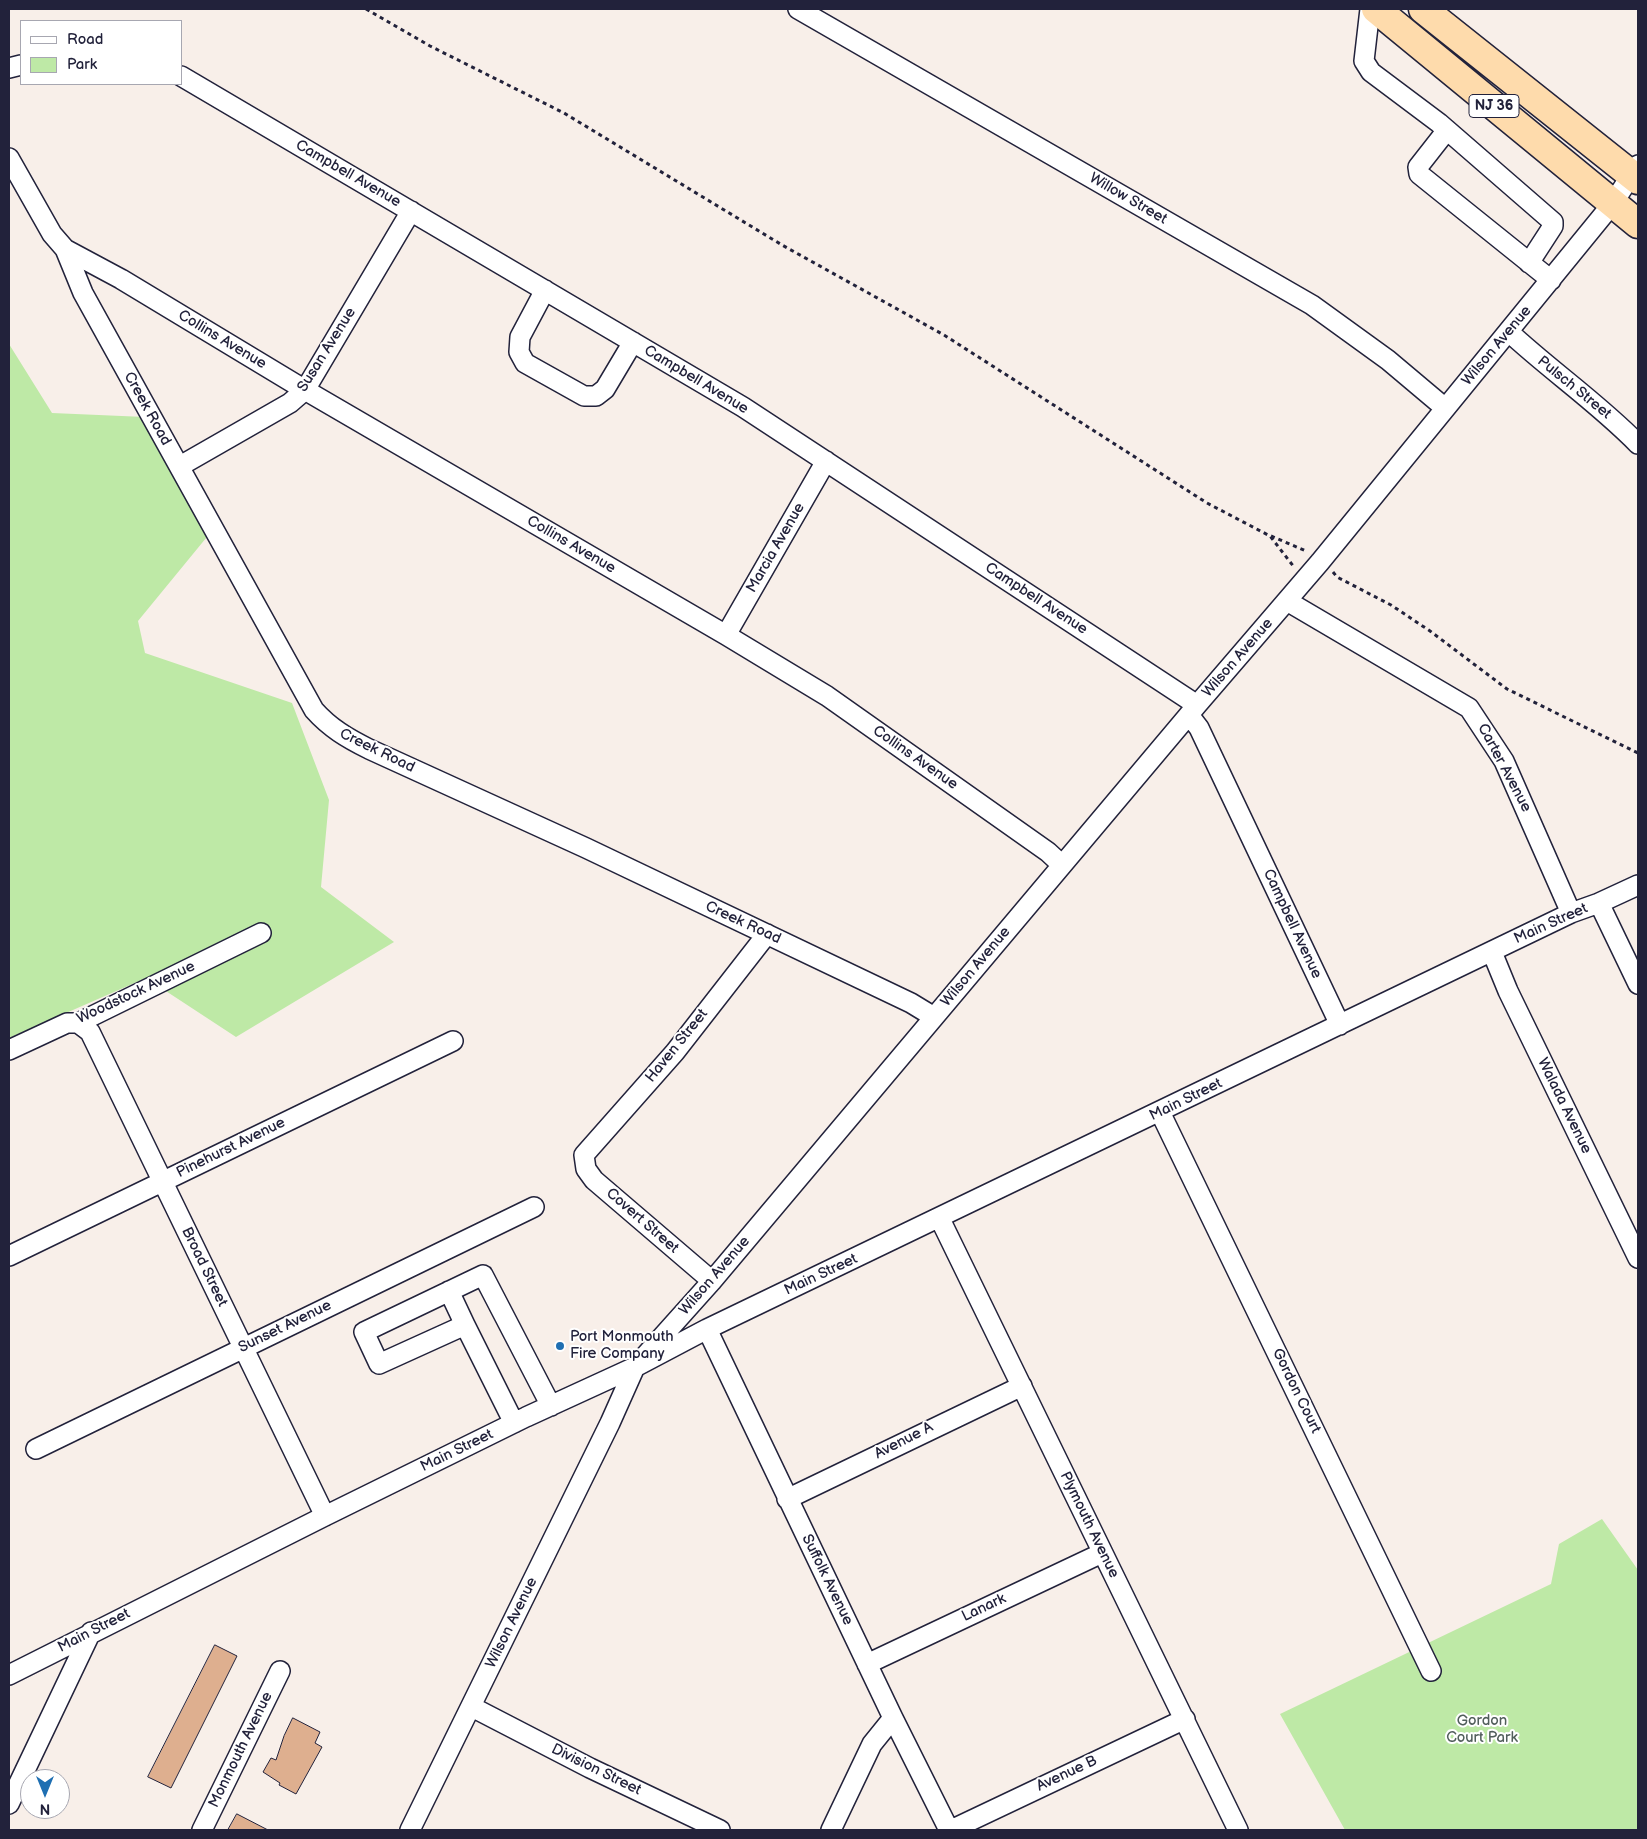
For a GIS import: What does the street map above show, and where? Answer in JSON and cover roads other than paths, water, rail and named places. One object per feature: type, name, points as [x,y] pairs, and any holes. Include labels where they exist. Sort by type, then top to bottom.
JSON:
[{"type":"highway","name":"NJ 36","points":[[1376,9],[1638,224]]},
{"type":"highway","name":"NJ 36","points":[[1423,9],[1636,173]]},
{"type":"street","name":"Willow Street","points":[[798,9],[1312,305],[1388,360],[1445,408]]},
{"type":"street","points":[[1370,9],[1364,56],[1366,66],[1371,72],[1447,130],[1553,222],[1553,226],[1529,263]]},
{"type":"street","name":"Campbell Avenue","points":[[182,77],[743,407],[826,461],[1193,710],[1198,728],[1340,1025]]},
{"type":"street","points":[[1447,130],[1418,167],[1419,174],[1551,280]]},
{"type":"street","name":"Creek Road","points":[[9,158],[52,234],[65,249],[83,294],[314,710],[327,724],[339,734],[369,749],[767,934],[911,1003],[934,1017]]},
{"type":"street","name":"Wilson Avenue","points":[[410,1830],[472,1707],[635,1367],[712,1281],[1193,710],[1288,601],[1509,332],[1636,173]]},
{"type":"street","name":"Susan Avenue","points":[[180,466],[290,403],[305,390],[411,211]]},
{"type":"street","name":"Collins Avenue","points":[[65,249],[121,279],[305,390],[726,634],[827,696],[1048,852],[1062,865]]},
{"type":"street","points":[[545,290],[520,337],[519,352],[525,363],[584,396],[596,396],[605,389],[633,342]]},
{"type":"street","name":"Pulsch Street","points":[[1509,332],[1533,354],[1601,408],[1638,444]]},
{"type":"street","name":"Marcia Avenue","points":[[726,634],[826,461]]},
{"type":"street","name":"Carter Avenue","points":[[1288,601],[1469,708],[1504,761],[1571,914]]},
{"type":"street","name":"Main Street","points":[[9,1675],[91,1632],[325,1516],[514,1423],[635,1367],[707,1329],[940,1219],[1571,914],[1638,885]]},
{"type":"street","points":[[1599,903],[1638,984]]},
{"type":"street","name":"Woodstock Avenue","points":[[9,1050],[60,1026],[78,1023],[262,933]]},
{"type":"street","name":"Haven Street","points":[[584,1155],[675,1052],[767,934]]},
{"type":"street","name":"Walada Avenue","points":[[1492,952],[1512,1000],[1638,1258]]},
{"type":"street","name":"Broad Street","points":[[78,1023],[90,1032],[325,1516]]},
{"type":"street","name":"Pinehurst Avenue","points":[[9,1256],[453,1041]]},
{"type":"street","name":"Gordon Court","points":[[1160,1112],[1431,1671]]},
{"type":"street","name":"Covert Street","points":[[584,1155],[586,1169],[594,1180],[712,1281]]},
{"type":"street","name":"Sunset Avenue","points":[[36,1449],[534,1207]]},
{"type":"street","name":"Plymouth Avenue","points":[[940,1219],[1238,1830]]},
{"type":"street","points":[[465,1325],[379,1364],[364,1332],[483,1274],[551,1406]]},
{"type":"street","points":[[449,1291],[514,1423]]},
{"type":"street","name":"Suffolk Avenue","points":[[707,1329],[893,1718],[950,1830]]},
{"type":"street","name":"Avenue A","points":[[788,1499],[1022,1386]]},
{"type":"street","name":"Lanark","points":[[867,1664],[1102,1553]]},
{"type":"street","points":[[9,1804],[91,1632]]},
{"type":"street","name":"Monmouth Avenue","points":[[202,1830],[280,1671]]},
{"type":"street","name":"Division Street","points":[[472,1707],[590,1768],[720,1830]]},
{"type":"street","points":[[832,1830],[872,1744],[893,1718]]},
{"type":"street","name":"Avenue B","points":[[950,1830],[1184,1719]]},
{"type":"place","name":"Port Monmouth Fire Company","points":[[560,1346]]},
{"type":"park label","name":"Gordon Court Park","points":[[1482,1730]]}]
